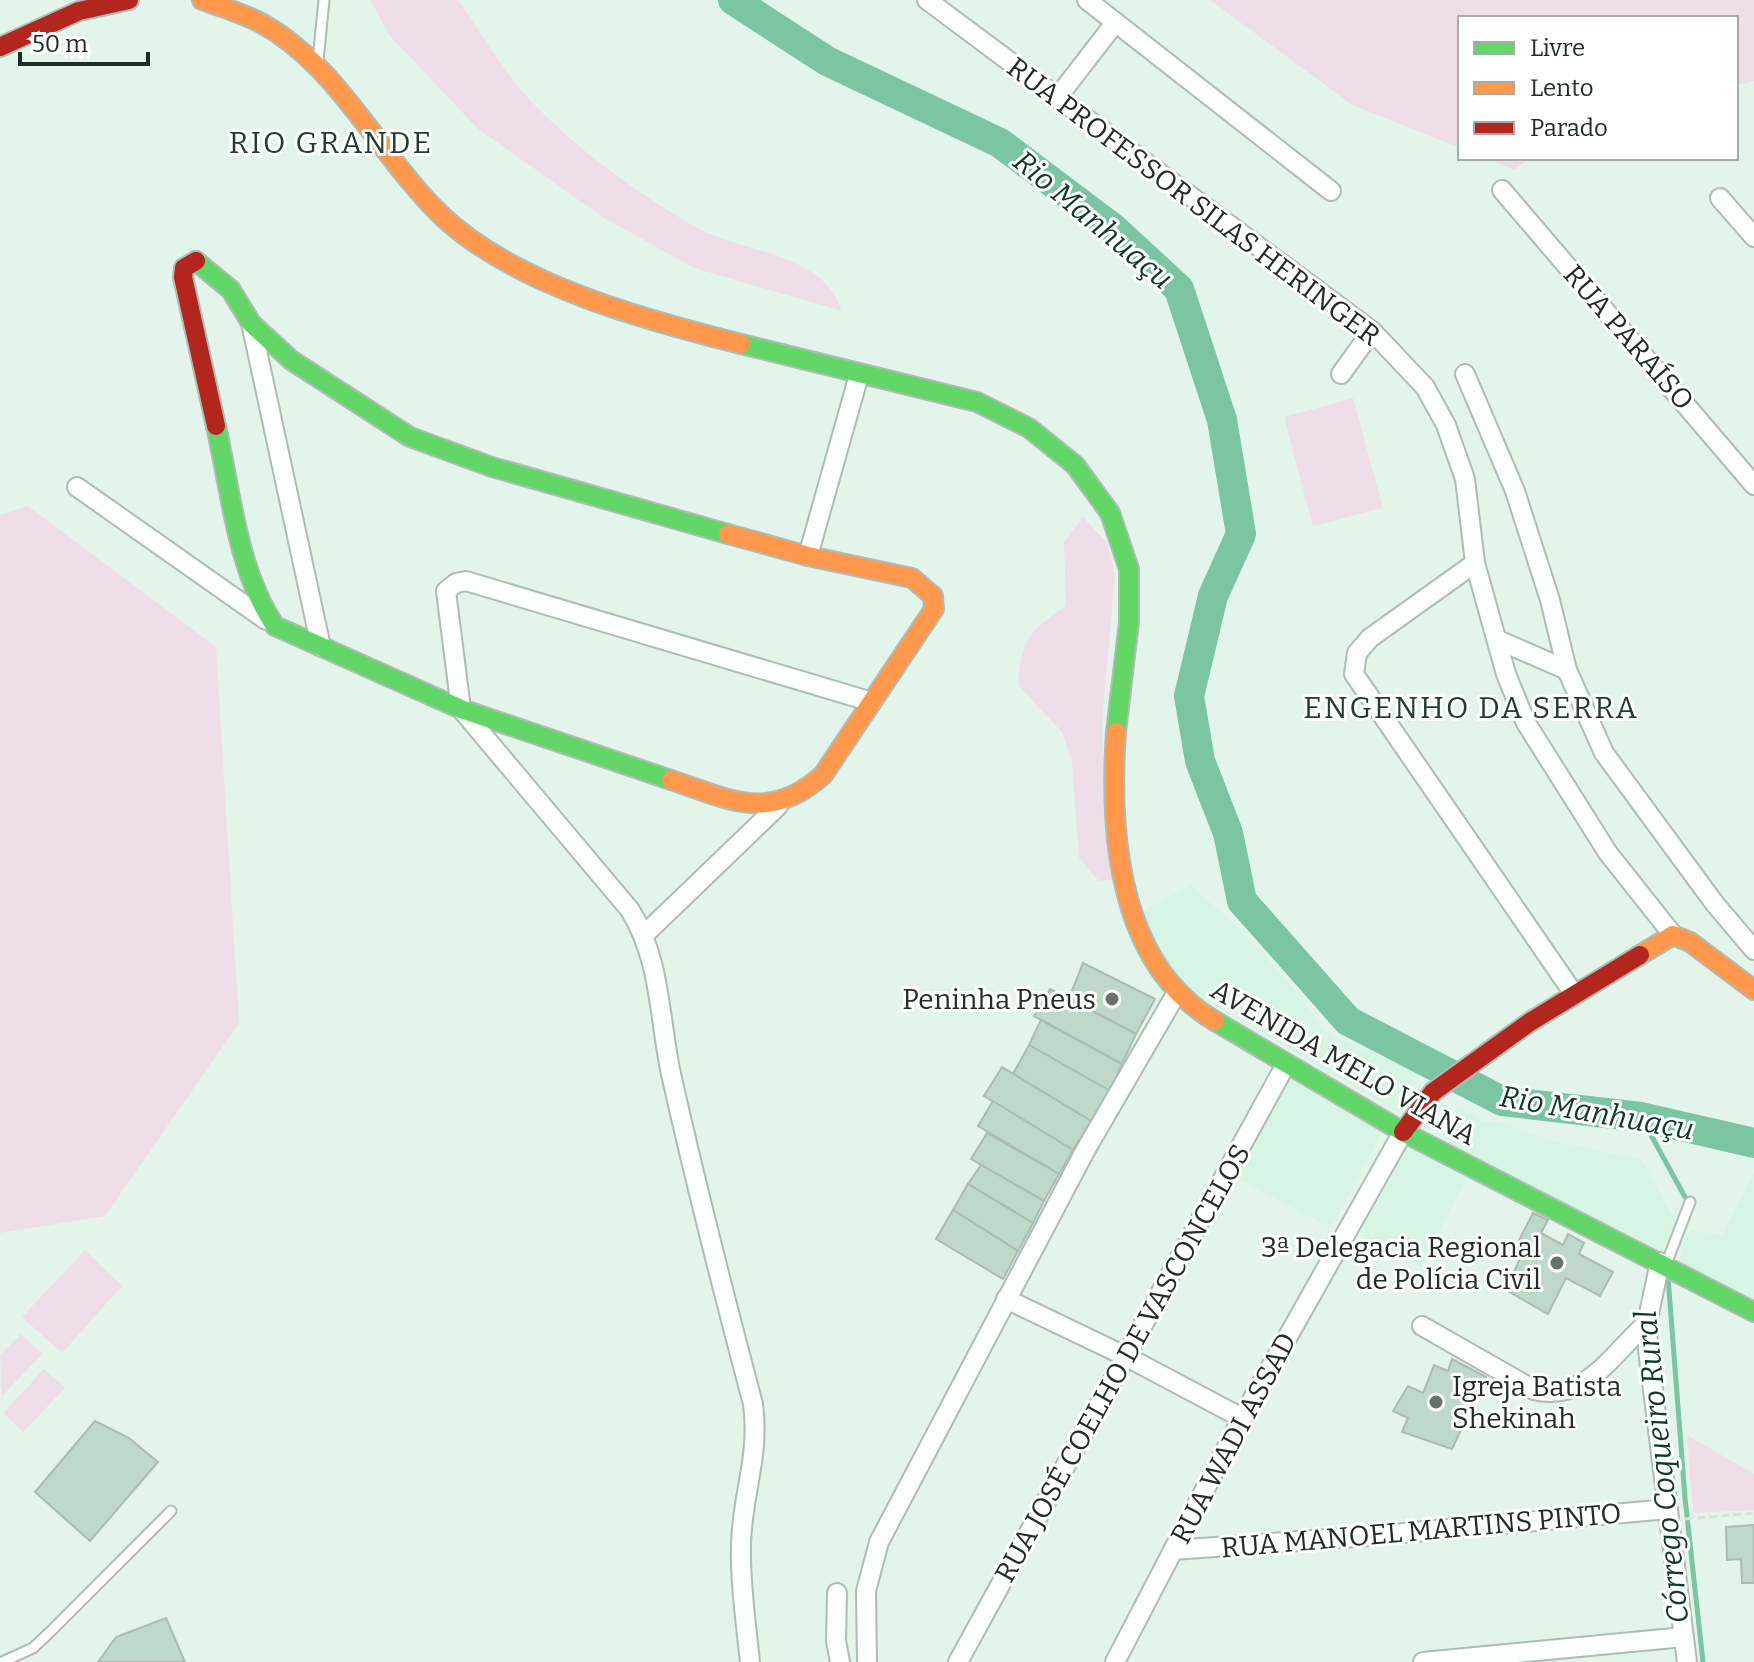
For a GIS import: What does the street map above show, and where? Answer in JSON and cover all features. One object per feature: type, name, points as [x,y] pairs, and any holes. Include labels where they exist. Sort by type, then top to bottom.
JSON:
[{"type":"main road","points":[[0,47],[79,11],[129,0]]},
{"type":"main road","name":"AVENIDA MELO VIANA","points":[[202,0],[255,20],[317,68],[442,216],[505,264],[660,324],[977,402],[1013,415],[1071,460],[1099,494],[1115,525],[1129,569],[1113,792],[1128,902],[1156,968],[1176,994],[1286,1064],[1403,1132],[1754,1312]]},
{"type":"main road","points":[[196,261],[203,264],[231,290],[251,323],[291,360],[410,437],[492,467],[808,556],[912,578],[933,596],[934,609],[823,775],[804,792],[778,806],[742,804],[461,709],[275,626],[260,604],[248,570],[184,268],[196,261]]},
{"type":"main road","points":[[1403,1132],[1433,1092],[1530,1022],[1673,935],[1690,942],[1754,990]]},
{"type":"street","name":"RUA PROFESSOR SILAS HERINGER","points":[[927,0],[1372,331],[1425,387],[1446,425],[1465,479],[1475,563],[1506,674],[1526,723],[1608,853],[1673,935]]},
{"type":"street","points":[[1087,0],[1331,191]]},
{"type":"street","points":[[1057,98],[1115,23]]},
{"type":"street","name":"RUA PARAÍSO","points":[[1502,190],[1754,485]]},
{"type":"street","points":[[1720,198],[1754,237]]},
{"type":"street","points":[[251,323],[321,647]]},
{"type":"street","points":[[1341,374],[1372,331]]},
{"type":"street","points":[[1465,374],[1515,491],[1550,600],[1567,670],[1604,753],[1715,904],[1754,950]]},
{"type":"street","points":[[808,556],[859,375]]},
{"type":"street","points":[[77,487],[275,626]]},
{"type":"street","points":[[1475,563],[1370,638],[1357,653],[1354,674],[1574,994]]},
{"type":"street","points":[[750,1662],[741,1546],[745,1496],[757,1438],[753,1404],[671,1071],[652,957],[645,934],[630,910],[461,709],[446,591],[456,583],[466,581],[872,702]]},
{"type":"street","points":[[1498,640],[1567,670]]},
{"type":"street","points":[[645,934],[778,806]]},
{"type":"street","points":[[867,1662],[866,1591],[879,1542],[1006,1299],[1176,994]]},
{"type":"street","name":"RUA JOSÉ COELHO DE VASCONCELOS","points":[[958,1662],[1286,1064]]},
{"type":"street","name":"RUA WADI ASSAD","points":[[1115,1662],[1242,1418],[1403,1132]]},
{"type":"street","points":[[1422,1326],[1534,1390],[1554,1395],[1571,1391],[1586,1382],[1647,1323],[1669,1267]]},
{"type":"street","points":[[1006,1299],[1125,1356],[1242,1418]]},
{"type":"street","points":[[1647,1323],[1676,1514],[1687,1662]]},
{"type":"street","name":"RUA MANOEL MARTINS PINTO","points":[[1173,1550],[1676,1514]]},
{"type":"street","points":[[837,1593],[840,1662]]},
{"type":"street","points":[[1423,1662],[1684,1637]]},
{"type":"lane","points":[[317,68],[324,0]]},
{"type":"lane","points":[[1669,1267],[1690,1202]]},
{"type":"lane","points":[[2,1662],[42,1640],[171,1511]]},
{"type":"path","points":[[1676,1514],[1704,1517],[1754,1513]]},
{"type":"shaded area","points":[[370,0],[458,0],[519,88],[587,152],[650,199],[694,226],[778,256],[817,276],[832,291],[842,311],[694,268],[604,218],[477,128],[390,36]]},
{"type":"shaded area","points":[[1210,0],[1754,0],[1754,81],[1738,85],[1738,16],[1458,16],[1458,147],[1352,105]]},
{"type":"shaded area","points":[[1490,160],[1527,160],[1515,170]]},
{"type":"shaded area","points":[[1353,398],[1383,508],[1313,526],[1284,417]]},
{"type":"shaded area","points":[[28,506],[216,647],[239,1023],[105,1216],[0,1233],[0,515]]},
{"type":"shaded area","points":[[1083,517],[1107,543],[1115,575],[1102,722],[1104,814],[1112,880],[1099,881],[1079,858],[1072,762],[1062,732],[1018,685],[1022,657],[1029,638],[1066,606],[1064,542]]},
{"type":"shaded area","points":[[1191,885],[1245,934],[1302,998],[1324,1031],[1420,1074],[1399,1113],[1197,995],[1165,961],[1139,913]]},
{"type":"shaded area","points":[[1291,1072],[1383,1130],[1331,1228],[1235,1177]]},
{"type":"shaded area","points":[[1458,1105],[1483,1122],[1503,1123],[1549,1140],[1642,1160],[1676,1223],[1660,1254],[1451,1147],[1441,1134]]},
{"type":"shaded area","points":[[1408,1147],[1466,1179],[1421,1267],[1360,1233]]},
{"type":"shaded area","points":[[1754,1173],[1754,1304],[1678,1263],[1690,1230],[1722,1235]]},
{"type":"shaded area","points":[[85,1250],[122,1286],[62,1353],[22,1317]]},
{"type":"shaded area","points":[[21,1334],[42,1354],[2,1396],[0,1355]]},
{"type":"shaded area","points":[[44,1369],[65,1388],[23,1432],[3,1413]]},
{"type":"shaded area","points":[[1687,1435],[1754,1474],[1754,1510],[1693,1513]]},
{"type":"building","name":"Peninha Pneus","points":[[1083,963],[1155,999],[1136,1034],[1069,998]]},
{"type":"building","points":[[1050,989],[1136,1034],[1122,1064],[1034,1016]]},
{"type":"building","points":[[1041,1020],[1122,1064],[1110,1091],[1029,1045]]},
{"type":"building","points":[[1029,1045],[1110,1091],[1091,1121],[1013,1074]]},
{"type":"building","points":[[1002,1067],[1091,1121],[1073,1150],[984,1096]]},
{"type":"building","points":[[993,1101],[1073,1150],[1059,1174],[978,1126]]},
{"type":"building","points":[[987,1133],[1059,1174],[1044,1201],[971,1159]]},
{"type":"building","points":[[981,1165],[1044,1201],[1033,1223],[968,1184]]},
{"type":"building","points":[[968,1184],[1033,1223],[1018,1251],[953,1210]]},
{"type":"building","points":[[953,1210],[1018,1251],[1003,1279],[936,1239]]},
{"type":"building","name":"3ª Delegacia Regional de Polícia Civil","points":[[1533,1213],[1548,1220],[1541,1233],[1563,1245],[1568,1234],[1584,1243],[1579,1254],[1613,1272],[1600,1296],[1566,1278],[1548,1314],[1506,1290],[1522,1254],[1514,1250]]},
{"type":"building","name":"Igreja Batista Shekinah","points":[[1452,1359],[1486,1377],[1452,1449],[1402,1432],[1408,1418],[1393,1411],[1408,1386],[1423,1393],[1434,1365],[1448,1371]]},
{"type":"building","points":[[95,1421],[129,1438],[158,1462],[90,1541],[35,1492]]},
{"type":"building","points":[[1754,1525],[1754,1583],[1742,1583],[1741,1559],[1727,1560],[1726,1527]]},
{"type":"building","points":[[166,1618],[185,1662],[98,1662],[116,1637]]},
{"type":"waterway","name":"Rio Manhuaçu","points":[[733,0],[827,61],[1000,143],[1114,229],[1179,289],[1222,420],[1241,534],[1213,596],[1189,696],[1200,761],[1228,833],[1242,901],[1348,1021],[1502,1101],[1641,1117],[1754,1143]]},
{"type":"waterway","name":"Córrego Coqueiro Rural","points":[[1641,1117],[1685,1197]]},
{"type":"waterway","name":"Córrego Coqueiro Rural","points":[[1668,1277],[1685,1498],[1703,1662]]},
{"type":"traffic: fast","points":[[196,261],[231,290],[251,323],[291,360],[410,437],[492,467],[728,534]]},
{"type":"traffic: fast","points":[[741,344],[977,402],[1029,428],[1075,465],[1110,513],[1129,569],[1129,622],[1116,732]]},
{"type":"traffic: fast","points":[[216,426],[244,556],[262,604],[275,626],[461,709],[671,780]]},
{"type":"traffic: fast","points":[[1215,1021],[1403,1132],[1754,1312]]},
{"type":"traffic: slow","points":[[202,0],[253,19],[282,36],[309,58],[442,216],[506,262],[583,297],[623,311],[741,344]]},
{"type":"traffic: slow","points":[[671,780],[749,803],[785,799],[803,790],[823,775],[934,609],[933,596],[912,578],[808,556],[728,534]]},
{"type":"traffic: slow","points":[[1116,732],[1115,812],[1119,853],[1126,893],[1139,931],[1158,966],[1183,996],[1215,1021]]},
{"type":"traffic: slow","points":[[1640,955],[1673,935],[1690,942],[1754,990]]},
{"type":"traffic: jam","points":[[0,47],[79,11],[129,0]]},
{"type":"traffic: jam","points":[[196,261],[184,268],[183,277],[216,426]]},
{"type":"traffic: jam","points":[[1403,1132],[1433,1092],[1530,1022],[1640,955]]},
{"type":"place","name":"Peninha Pneus","points":[[1112,999]]},
{"type":"place","name":"3ª Delegacia Regional de Polícia Civil","points":[[1557,1263]]},
{"type":"place","name":"Igreja Batista Shekinah","points":[[1436,1402]]},
{"type":"district","name":"RIO GRANDE","points":[[331,143]]},
{"type":"district","name":"ENGENHO DA SERRA","points":[[1471,708]]}]
